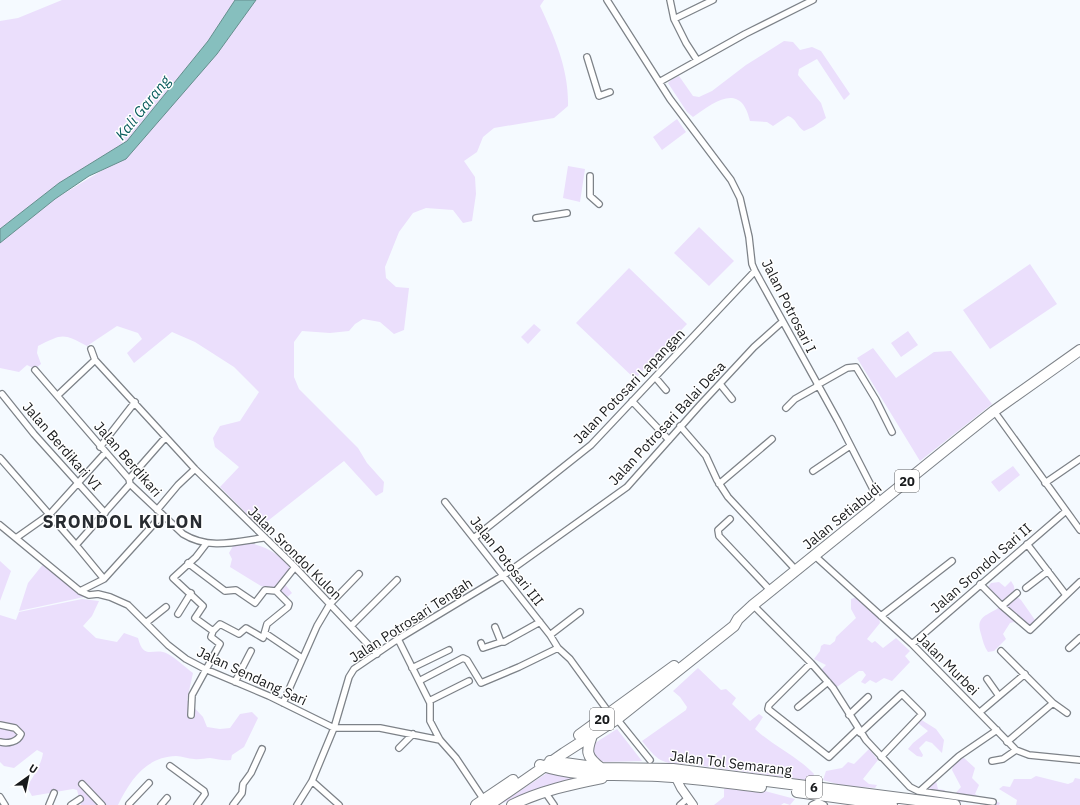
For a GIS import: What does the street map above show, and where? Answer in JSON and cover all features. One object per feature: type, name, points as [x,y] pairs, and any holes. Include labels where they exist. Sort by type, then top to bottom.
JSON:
[{"type":"highway","name":"Jalan Setiabudi","points":[[543,763],[594,734],[729,622],[738,619],[771,590],[994,411],[1080,350]]},
{"type":"highway","name":"Jalan Setiabudi","points":[[483,803],[613,717]]},
{"type":"highway","points":[[594,734],[588,746],[588,755],[593,762],[601,768]]},
{"type":"highway","name":"Jalan Tol Semarang","points":[[543,763],[674,773],[955,805]]},
{"type":"highway","name":"Jalan Tol Semarang","points":[[543,763],[562,771],[614,776],[674,773],[892,805]]},
{"type":"highway","points":[[512,805],[525,798],[571,784],[614,776]]},
{"type":"main road","points":[[674,773],[693,805]]},
{"type":"street","name":"Jalan Potrosari I","points":[[607,0],[661,81],[670,99],[736,189],[747,229],[752,264],[880,503]]},
{"type":"street","points":[[670,0],[674,18],[686,43],[697,60]]},
{"type":"street","points":[[674,18],[713,0]]},
{"type":"street","points":[[661,81],[697,60],[813,0]]},
{"type":"street","points":[[587,57],[599,96],[610,92]]},
{"type":"street","points":[[590,176],[590,196],[599,204]]},
{"type":"street","points":[[536,218],[567,214]]},
{"type":"street","name":"Jalan Potosari Lapangan","points":[[474,538],[591,446],[756,271]]},
{"type":"street","name":"Jalan Potrosari Balai Desa","points":[[504,575],[627,487],[680,426],[754,348],[782,322]]},
{"type":"street","name":"Jalan Srondol Kulon","points":[[91,349],[95,360],[135,402],[165,438],[195,470],[295,567],[377,654]]},
{"type":"street","points":[[58,395],[95,360]]},
{"type":"street","points":[[786,408],[795,399],[851,366],[856,367],[876,400],[892,432]]},
{"type":"street","name":"Jalan Berdikari","points":[[35,370],[58,395],[129,481],[162,516],[183,534],[206,544],[264,538]]},
{"type":"street","points":[[654,378],[666,390]]},
{"type":"street","points":[[720,384],[732,399]]},
{"type":"street","name":"Jalan Berdikari VI","points":[[2,394],[77,484],[105,513]]},
{"type":"street","points":[[632,401],[669,440]]},
{"type":"street","points":[[100,447],[135,402]]},
{"type":"street","points":[[994,411],[1080,530]]},
{"type":"street","points":[[680,426],[706,456],[719,484],[728,497],[796,570]]},
{"type":"street","points":[[76,545],[105,513],[129,481],[165,438]]},
{"type":"street","points":[[719,484],[772,439]]},
{"type":"street","points":[[813,471],[850,446]]},
{"type":"street","points":[[16,538],[50,514],[105,453]]},
{"type":"street","points":[[0,458],[50,514],[104,579]]},
{"type":"street","points":[[1046,483],[1080,459]]},
{"type":"street","points":[[157,510],[178,485],[195,470]]},
{"type":"street","name":"Jalan Potosari III","points":[[445,502],[504,575],[550,635],[558,648],[570,659],[613,717],[650,760]]},
{"type":"street","name":"Jalan Srondol Sari II","points":[[912,644],[980,584],[1066,512]]},
{"type":"street","points":[[80,591],[104,579],[162,516]]},
{"type":"street","points":[[730,519],[718,530],[719,536],[771,590]]},
{"type":"street","name":"Jalan Sendang Sari","points":[[0,525],[80,591],[89,595],[98,594],[119,601],[133,608],[176,652],[204,669],[283,703],[334,728]]},
{"type":"street","points":[[206,544],[196,557],[173,578],[191,593],[203,606],[195,618],[213,631]]},
{"type":"street","points":[[1027,544],[1066,595]]},
{"type":"street","name":"Jalan Murbei","points":[[815,556],[912,644],[1016,750],[1029,756],[1079,759]]},
{"type":"street","points":[[881,616],[952,561]]},
{"type":"street","points":[[188,563],[225,591],[236,590],[255,603],[265,590],[276,591],[289,604],[288,607],[267,624],[263,638],[246,628],[239,634],[220,624],[213,631],[211,637],[220,644],[204,669],[192,695],[191,715]]},
{"type":"street","points":[[276,591],[295,567]]},
{"type":"street","points":[[1026,588],[1048,571]]},
{"type":"street","points":[[283,703],[310,639],[330,604],[359,574]]},
{"type":"street","name":"Jalan Potrosari Tengah","points":[[297,805],[312,781],[334,728],[351,672],[398,639],[504,575]]},
{"type":"street","points":[[351,626],[397,580]]},
{"type":"street","points":[[980,584],[1002,606],[1031,630],[1080,582]]},
{"type":"street","points":[[178,614],[191,593]]},
{"type":"street","points":[[1002,606],[1017,593]]},
{"type":"street","points":[[753,605],[828,682],[859,731],[881,757],[910,787],[920,791],[993,802]]},
{"type":"street","points":[[147,622],[166,607]]},
{"type":"street","points":[[550,635],[580,612]]},
{"type":"street","points":[[482,646],[501,642],[540,622]]},
{"type":"street","points":[[495,627],[501,642]]},
{"type":"street","points":[[265,633],[302,658]]},
{"type":"street","points":[[1069,648],[1080,638]]},
{"type":"street","points":[[398,639],[429,701],[430,721],[440,740],[456,758],[483,803]]},
{"type":"street","points":[[419,681],[463,658],[467,660],[481,683],[558,648]]},
{"type":"street","points":[[412,668],[449,650]]},
{"type":"street","points":[[236,682],[250,651]]},
{"type":"street","points":[[1001,651],[1067,713]]},
{"type":"street","points":[[811,663],[769,705],[768,709],[829,757],[902,694],[922,714],[881,757]]},
{"type":"street","points":[[980,712],[1025,674]]},
{"type":"street","points":[[987,679],[999,696]]},
{"type":"street","points":[[429,701],[469,681]]},
{"type":"street","points":[[798,707],[828,682]]},
{"type":"street","points":[[849,714],[868,697]]},
{"type":"street","points":[[1007,742],[1054,702]]},
{"type":"street","points":[[0,725],[15,728],[21,734],[19,738],[13,742],[0,742]]},
{"type":"street","points":[[334,728],[380,728],[440,740]]},
{"type":"street","points":[[920,791],[964,752],[997,730]]},
{"type":"street","points":[[399,748],[413,734]]},
{"type":"street","points":[[233,805],[242,793],[243,784],[251,773],[262,749]]},
{"type":"street","points":[[992,761],[1003,759],[1016,750]]},
{"type":"street","points":[[170,766],[204,791],[205,794],[197,805]]},
{"type":"street","points":[[312,781],[339,805]]},
{"type":"street","points":[[129,805],[149,783]]},
{"type":"street","points":[[82,784],[102,805]]},
{"type":"street","points":[[545,792],[554,805]]},
{"type":"street","points":[[49,805],[54,793]]},
{"type":"street","points":[[0,798],[5,805]]},
{"type":"street","points":[[161,805],[167,798]]},
{"type":"street","points":[[680,805],[688,798]]},
{"type":"street","points":[[71,805],[80,799]]},
{"type":"street","points":[[812,805],[816,802],[824,805]]},
{"type":"shaded area","points":[[62,0],[235,0],[208,41],[127,141],[59,183],[0,229],[0,21],[18,18]]},
{"type":"shaded area","points":[[256,0],[544,0],[540,6],[560,54],[564,67],[568,93],[568,106],[554,118],[494,128],[483,137],[477,152],[464,161],[475,177],[476,194],[472,221],[463,223],[453,210],[426,208],[413,213],[399,232],[385,267],[386,278],[396,287],[409,288],[404,330],[394,334],[380,322],[363,319],[355,324],[349,331],[330,333],[302,331],[294,342],[294,377],[299,389],[358,448],[367,463],[384,482],[383,492],[376,496],[344,461],[260,527],[220,487],[239,467],[215,447],[213,438],[220,426],[240,421],[259,392],[234,367],[195,342],[172,332],[134,363],[127,353],[142,339],[138,333],[117,326],[87,346],[67,337],[58,337],[38,346],[37,353],[41,364],[35,369],[27,365],[19,372],[0,368],[0,243],[55,199],[106,168],[160,118],[217,54]]},
{"type":"shaded area","points":[[784,41],[793,42],[800,50],[812,47],[821,51],[850,94],[844,100],[817,59],[799,69],[798,75],[821,103],[826,118],[804,131],[791,117],[788,116],[773,126],[767,122],[750,121],[746,109],[740,101],[734,98],[726,98],[718,101],[693,117],[687,112],[668,83],[672,79],[679,76],[693,96],[699,97],[712,91],[746,65]]},
{"type":"shaded area","points":[[677,119],[686,132],[662,150],[653,137]]},
{"type":"shaded area","points":[[568,166],[585,169],[580,202],[563,198]]},
{"type":"shaded area","points":[[699,227],[734,261],[709,286],[674,253]]},
{"type":"shaded area","points":[[1030,264],[1057,304],[990,349],[963,310]]},
{"type":"shaded area","points":[[629,268],[687,324],[635,379],[576,323]]},
{"type":"shaded area","points":[[534,324],[541,330],[528,344],[521,337]]},
{"type":"shaded area","points":[[908,331],[918,345],[901,357],[891,343]]},
{"type":"shaded area","points":[[873,348],[896,378],[934,352],[951,351],[992,404],[920,461],[857,358]]},
{"type":"shaded area","points":[[1013,466],[1020,475],[999,492],[991,482]]},
{"type":"shaded area","points":[[250,543],[263,547],[281,558],[295,573],[284,583],[292,593],[285,599],[276,590],[261,586],[230,567],[232,559],[229,553],[233,546]]},
{"type":"shaded area","points":[[0,561],[11,571],[0,601]]},
{"type":"shaded area","points":[[44,563],[84,597],[19,611],[28,583]]},
{"type":"shaded area","points":[[1011,581],[1014,586],[1015,595],[1021,600],[1035,620],[1028,630],[1014,622],[1010,623],[1003,634],[1006,639],[994,651],[988,652],[983,641],[980,623],[983,617],[1000,607],[984,592],[991,583],[999,582],[1005,587]]},
{"type":"shaded area","points":[[860,596],[878,614],[880,623],[867,639],[872,643],[875,641],[883,648],[896,638],[910,651],[905,656],[910,662],[892,681],[884,678],[876,683],[870,680],[865,684],[861,682],[866,675],[863,671],[859,671],[837,687],[821,670],[826,665],[814,659],[820,651],[821,646],[824,644],[830,645],[835,641],[836,637],[856,618],[851,609],[851,599]]},
{"type":"shaded area","points":[[82,599],[99,601],[92,616],[83,626],[96,638],[117,642],[124,633],[138,638],[140,645],[146,652],[163,652],[168,654],[193,673],[187,700],[203,717],[207,727],[220,729],[230,728],[240,714],[252,712],[258,718],[244,747],[232,755],[231,760],[210,758],[190,759],[176,756],[165,757],[156,761],[147,766],[133,779],[118,805],[81,805],[77,790],[73,789],[32,796],[27,787],[39,767],[43,753],[37,750],[14,768],[4,766],[0,762],[0,615],[16,620],[19,612]]},
{"type":"shaded area","points":[[698,668],[721,690],[726,689],[736,698],[732,704],[750,721],[759,714],[763,717],[755,729],[769,741],[793,756],[814,774],[812,781],[671,763],[656,757],[642,741],[686,710],[687,707],[680,697],[673,691]]},
{"type":"shaded area","points":[[920,719],[936,729],[944,740],[942,753],[932,743],[926,741],[919,748],[923,755],[922,757],[917,756],[908,749],[928,731],[918,723]]},
{"type":"shaded area","points":[[617,729],[642,761],[604,762],[594,757],[592,745]]},
{"type":"shaded area","points":[[869,749],[878,760],[863,779],[869,784],[877,785],[875,788],[844,786],[823,780],[826,771],[842,768],[848,762],[854,764]]},
{"type":"shaded area","points":[[963,757],[975,768],[972,778],[979,785],[975,794],[997,801],[1000,803],[999,805],[986,805],[966,798],[962,802],[929,795],[929,787],[936,781],[938,789],[944,790],[953,796],[961,787],[952,770],[953,766]]},
{"type":"shaded area","points":[[550,771],[590,776],[557,783],[500,804]]},
{"type":"shaded area","points":[[1036,776],[1068,784],[1073,782],[1075,778],[1080,779],[1080,805],[1016,805],[1017,800],[999,789],[1003,786],[1010,787],[1014,779],[1031,779]]},
{"type":"shaded area","points":[[730,786],[761,790],[795,799],[790,805],[784,803],[781,805],[714,805],[724,797],[724,789]]},
{"type":"water","points":[[235,0],[256,0],[217,54],[126,159],[89,176],[55,199],[0,243],[0,229],[59,183],[127,141],[208,41]]},
{"type":"district","name":"SRONDOL KULON","points":[[123,522]]},
{"type":"water label","name":"Kali Garang","points":[[143,108]]}]
